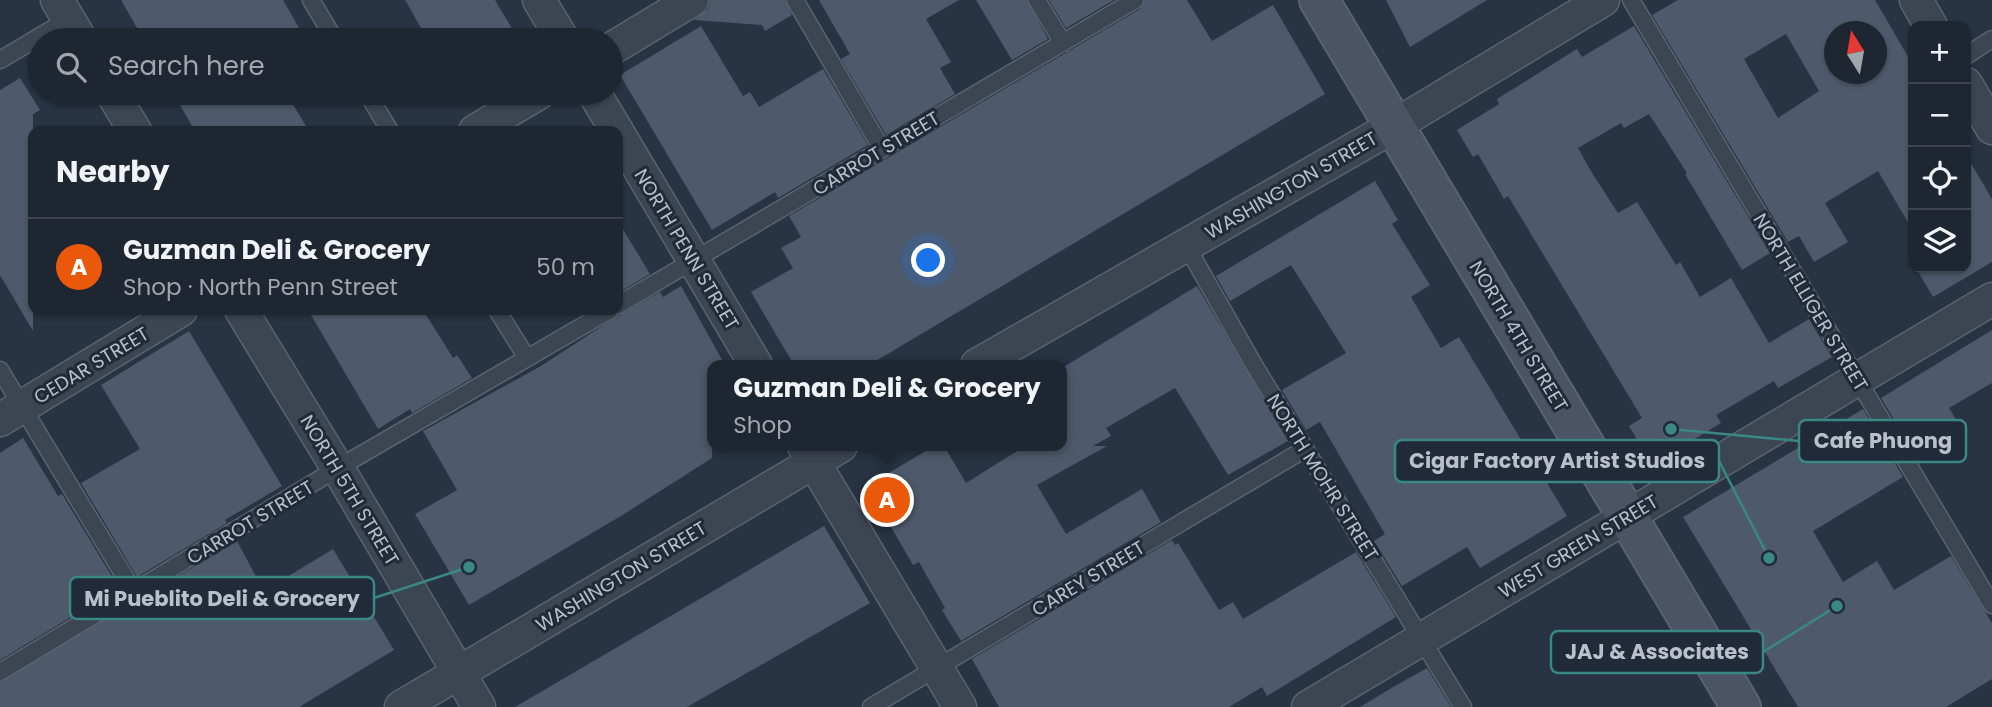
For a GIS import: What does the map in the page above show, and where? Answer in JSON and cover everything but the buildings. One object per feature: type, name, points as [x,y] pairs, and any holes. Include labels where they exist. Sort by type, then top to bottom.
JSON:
[{"type":"street","points":[[538,0],[556,28]]},
{"type":"street","points":[[623,42],[692,0]]},
{"type":"street","name":"NORTH 4TH STREET","points":[[1319,0],[1741,707]]},
{"type":"street","name":"WASHINGTON STREET","points":[[986,360],[1394,126],[1603,0]]},
{"type":"street","points":[[1916,0],[1928,21]]},
{"type":"street","points":[[1971,92],[1992,128]]},
{"type":"street","points":[[119,105],[132,126]]},
{"type":"street","points":[[483,126],[519,105]]},
{"type":"street","name":"NORTH PENN STREET","points":[[601,105],[613,126]]},
{"type":"street","name":"NORTH PENN STREET","points":[[623,142],[753,360]]},
{"type":"street","name":"WEST GREEN STREET","points":[[1308,707],[1992,299]]},
{"type":"street","name":"CEDAR STREET","points":[[11,414],[173,315]]},
{"type":"street","name":"NORTH 5TH STREET","points":[[244,315],[479,707]]},
{"type":"street","points":[[809,454],[960,707]]},
{"type":"street","name":"WASHINGTON STREET","points":[[401,707],[809,454]]},
{"type":"lane","points":[[311,0],[328,28]]},
{"type":"lane","points":[[795,0],[882,149]]},
{"type":"lane","points":[[1037,0],[1063,43]]},
{"type":"lane","name":"CARROT STREET","points":[[623,302],[1135,0]]},
{"type":"lane","name":"NORTH ELLIGER STREET","points":[[1631,0],[1992,605]]},
{"type":"lane","points":[[1971,53],[1992,39]]},
{"type":"lane","points":[[0,60],[28,44]]},
{"type":"lane","points":[[374,105],[387,126]]},
{"type":"lane","name":"NORTH MOHR STREET","points":[[1186,245],[1305,449],[1463,707]]},
{"type":"lane","points":[[500,315],[527,358]]},
{"type":"lane","name":"CARROT STREET","points":[[0,673],[338,468],[601,315]]},
{"type":"lane","points":[[0,370],[11,414],[134,592]]},
{"type":"lane","name":"CAREY STREET","points":[[871,707],[1305,449]]},
{"type":"place","name":"Cafe Phuong","points":[[1671,429]]},
{"type":"place","name":"Guzman Deli & Grocery","points":[[887,500]]},
{"type":"place","name":"Cigar Factory Artist Studios","points":[[1769,558]]},
{"type":"place","name":"Mi Pueblito Deli & Grocery","points":[[469,567]]},
{"type":"place","name":"JAJ & Associates","points":[[1837,606]]}]
